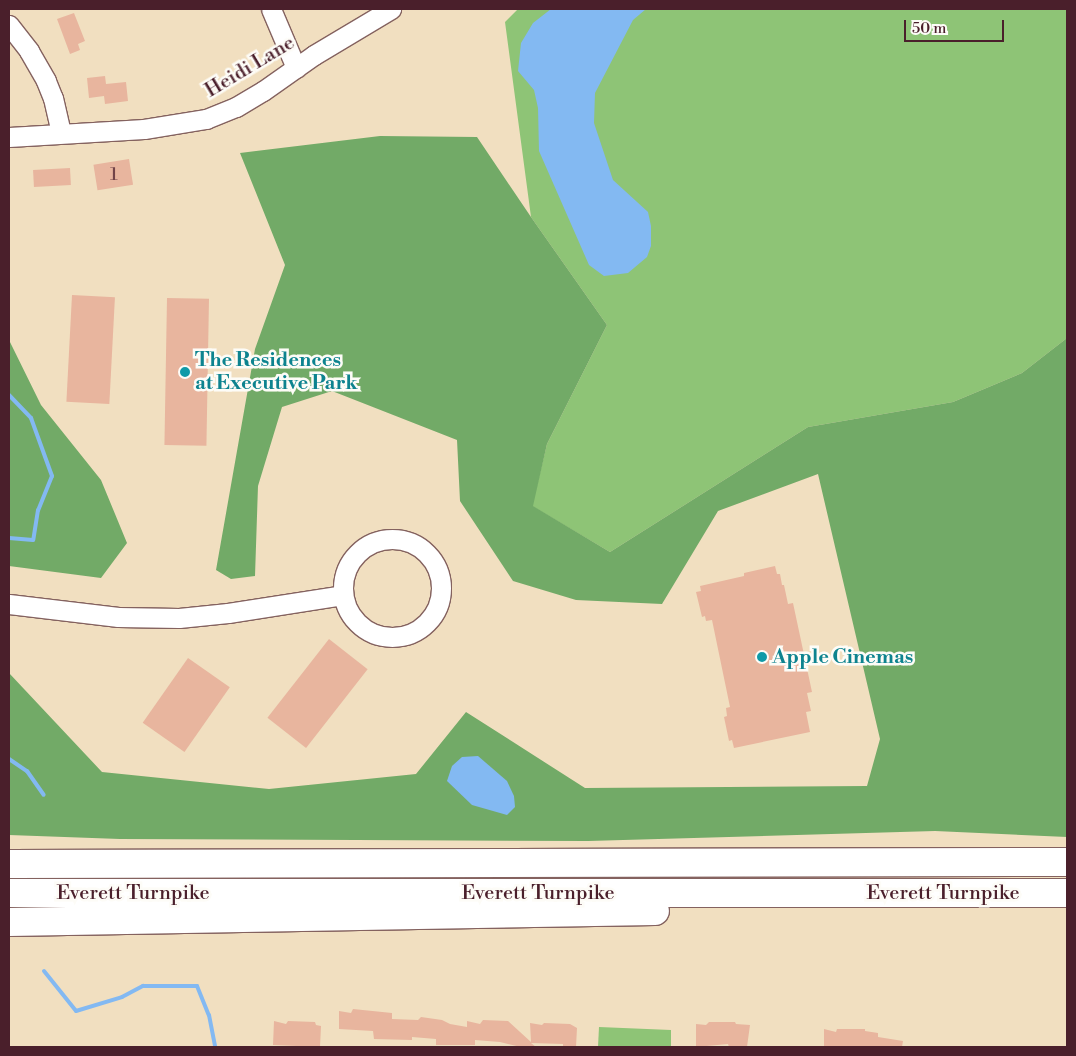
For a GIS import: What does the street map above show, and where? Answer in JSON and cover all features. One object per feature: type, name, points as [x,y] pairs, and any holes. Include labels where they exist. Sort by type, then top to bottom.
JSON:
[{"type":"highway","name":"Everett Turnpike","points":[[9,864],[1067,862]]},
{"type":"highway","name":"Everett Turnpike","points":[[9,893],[1067,893]]},
{"type":"highway","points":[[9,922],[770,909],[819,894]]},
{"type":"street","points":[[271,9],[296,68]]},
{"type":"street","name":"Heidi Lane","points":[[9,137],[144,129],[206,119],[236,107],[391,9]]},
{"type":"street","points":[[9,25],[29,52],[46,81],[53,98],[61,133]]},
{"type":"street","points":[[387,540],[411,543],[426,553],[438,571],[440,581],[439,602],[431,618],[419,630],[398,637],[384,637],[364,629],[350,614],[344,594],[346,572],[354,558],[372,544],[387,540]]},
{"type":"street","points":[[9,604],[118,616],[179,618],[228,613],[344,594]]},
{"type":"green space","points":[[518,9],[1067,9],[1067,338],[1022,373],[953,402],[808,427],[610,552],[532,506],[547,444],[607,325],[531,217],[505,22]]},
{"type":"green space","points":[[380,136],[477,137],[607,325],[547,444],[533,506],[610,552],[808,427],[953,402],[1022,373],[1067,338],[1067,837],[935,831],[588,841],[120,839],[9,835],[9,673],[102,772],[269,789],[416,774],[466,712],[585,788],[867,786],[880,739],[818,474],[718,511],[662,604],[576,600],[513,581],[460,501],[457,440],[332,391],[282,407],[258,486],[255,576],[231,579],[216,570],[255,349],[285,265],[240,153]]},
{"type":"green space","points":[[9,340],[41,405],[101,480],[127,543],[101,578],[9,566]]},
{"type":"green space","points":[[599,1027],[671,1030],[671,1047],[598,1047]]},
{"type":"water","points":[[551,9],[646,9],[633,20],[595,93],[594,123],[613,180],[648,212],[651,226],[651,246],[647,257],[628,273],[604,276],[589,265],[539,151],[538,108],[534,90],[518,71],[521,43],[533,23]]},
{"type":"water","points":[[478,756],[507,781],[514,796],[515,807],[507,815],[472,805],[447,781],[452,766],[462,757]]},
{"type":"building","points":[[74,13],[85,41],[78,44],[80,50],[70,54],[57,19]]},
{"type":"building","points":[[105,76],[106,84],[126,82],[128,101],[105,104],[104,96],[89,98],[87,78]]},
{"type":"building","points":[[129,159],[133,185],[98,190],[93,165]]},
{"type":"building","points":[[70,168],[71,185],[34,187],[33,170]]},
{"type":"building","points":[[72,295],[115,297],[109,404],[66,402]]},
{"type":"building","name":"The Residences at Executive Park","points":[[167,298],[209,299],[206,446],[164,445]]},
{"type":"building","name":"Apple Cinemas","points":[[775,566],[777,574],[780,574],[782,585],[784,585],[788,604],[793,603],[812,692],[807,693],[811,711],[806,712],[810,732],[734,748],[732,740],[729,741],[724,717],[727,716],[726,708],[730,707],[712,620],[706,621],[705,616],[702,617],[696,592],[701,591],[700,586],[744,576],[744,573]]},
{"type":"building","points":[[329,639],[368,669],[306,748],[267,718]]},
{"type":"building","points":[[188,658],[230,687],[184,752],[143,723]]},
{"type":"building","points":[[353,1009],[392,1013],[392,1019],[418,1020],[421,1017],[442,1020],[450,1024],[467,1027],[467,1021],[480,1024],[483,1020],[508,1021],[531,1042],[530,1023],[542,1025],[544,1023],[570,1024],[577,1028],[576,1047],[563,1047],[563,1044],[531,1043],[536,1047],[521,1047],[500,1042],[475,1040],[475,1045],[436,1045],[436,1039],[412,1037],[412,1040],[374,1039],[373,1031],[339,1029],[339,1011],[351,1013]]},
{"type":"building","points":[[274,1021],[286,1024],[288,1021],[315,1022],[316,1025],[321,1026],[320,1047],[273,1045]]},
{"type":"building","points":[[709,1022],[735,1022],[736,1024],[750,1025],[747,1047],[729,1047],[728,1044],[696,1047],[696,1024],[706,1025]]},
{"type":"building","points":[[824,1029],[836,1032],[837,1029],[865,1029],[865,1031],[878,1033],[878,1037],[903,1041],[902,1047],[824,1047]]},
{"type":"waterway","points":[[9,395],[31,418],[52,476],[38,510],[33,540],[9,538]]},
{"type":"waterway","points":[[9,759],[27,771],[44,795]]},
{"type":"waterway","points":[[44,971],[76,1011],[122,997],[143,986],[197,986],[209,1015],[215,1047]]},
{"type":"place","name":"The Residences at Executive Park","points":[[185,372]]},
{"type":"place","name":"Apple Cinemas","points":[[762,657]]}]
